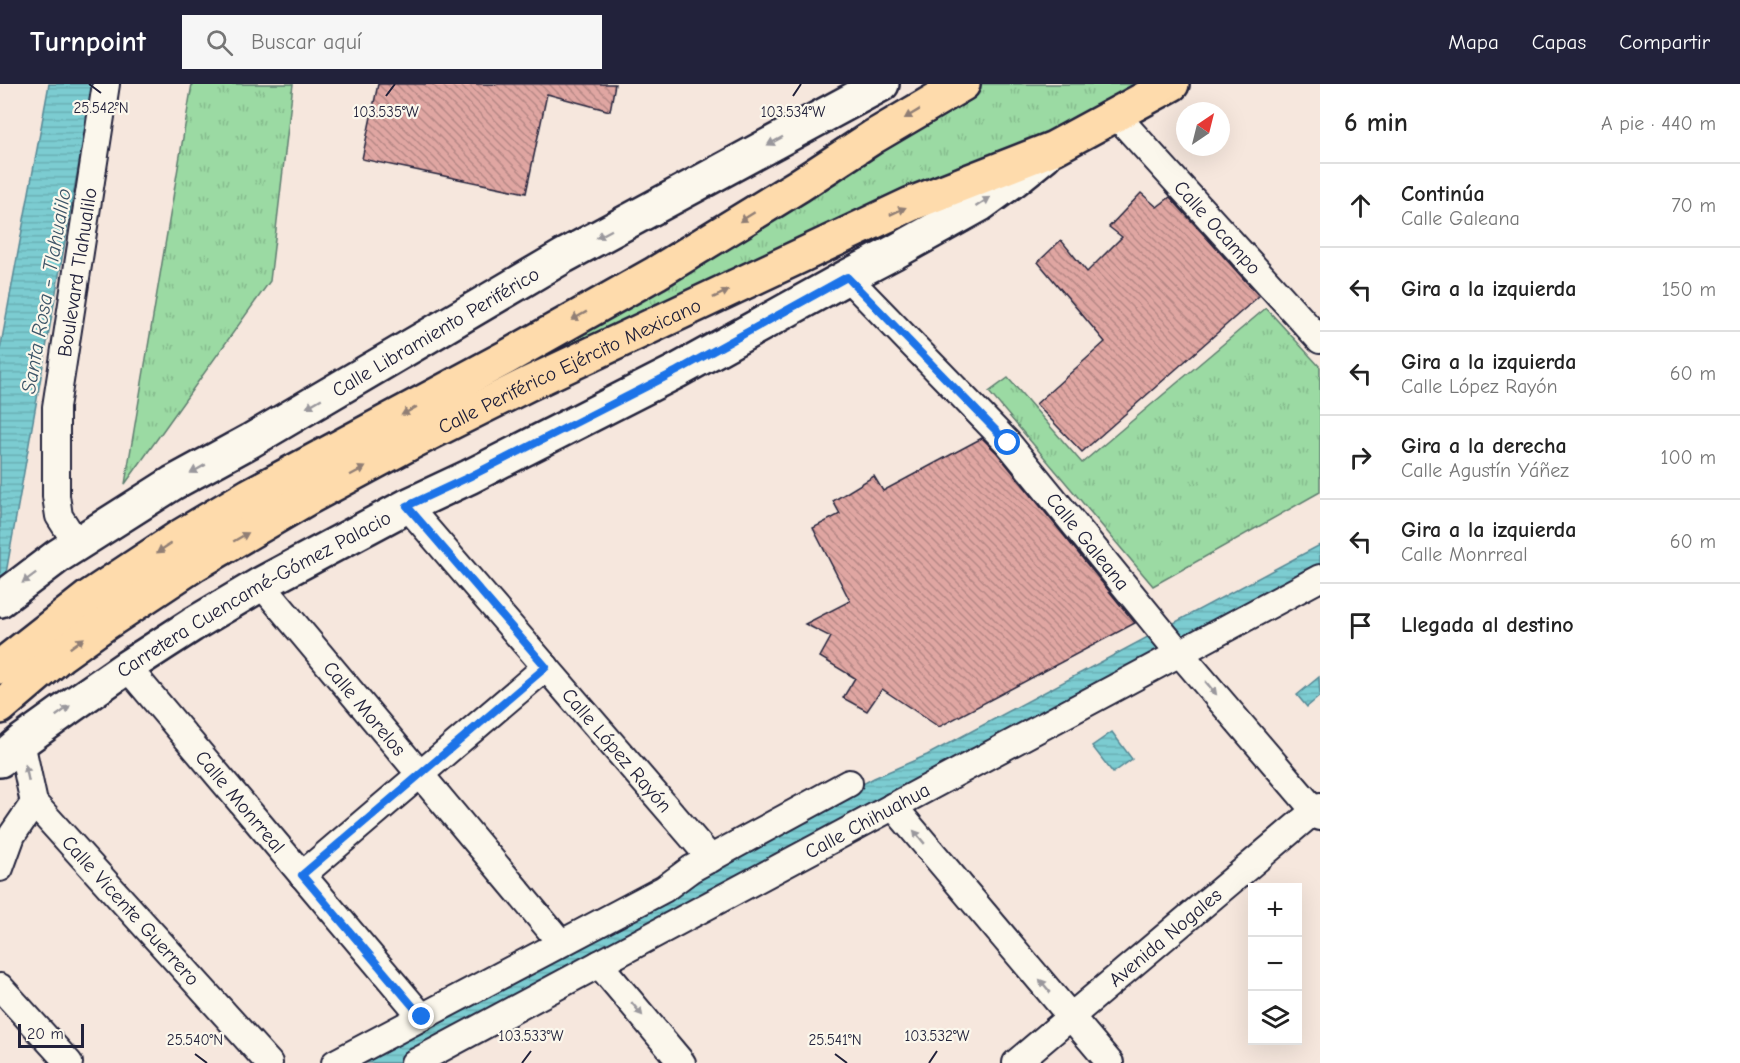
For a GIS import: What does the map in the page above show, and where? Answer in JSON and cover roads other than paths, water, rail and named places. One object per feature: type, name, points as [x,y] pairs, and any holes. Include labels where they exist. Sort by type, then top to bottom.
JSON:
[{"type":"highway","name":"Calle Periférico Ejército Mexicano","points":[[0,667],[89,597],[181,536],[250,495],[507,357],[656,273],[873,137],[963,84]]},
{"type":"highway","name":"Calle Periférico Ejército Mexicano","points":[[0,707],[61,655],[195,564],[306,499],[414,441],[528,384],[911,204],[1054,148],[1172,84]]},
{"type":"main road","name":"Calle Libramiento Periférico","points":[[0,600],[68,550],[173,483],[250,441],[564,256],[871,86]]},
{"type":"main road","name":"Carretera Cuencamé-Gómez Palacio","points":[[10,751],[127,667],[261,584],[407,506],[677,371],[893,253],[981,204],[1054,148]]},
{"type":"street","name":"Boulevard Tlahualilo","points":[[68,550],[56,496],[56,407],[106,84]]},
{"type":"street","name":"Calle Ocampo","points":[[1115,114],[1320,340]]},
{"type":"street","name":"Calle Galeana","points":[[847,277],[1008,443],[1176,648],[1318,811]]},
{"type":"street","name":"Calle López Rayón","points":[[407,506],[711,859]]},
{"type":"street","name":"Calle Chihuahua","points":[[414,1063],[893,806],[1176,648],[1320,578]]},
{"type":"street","name":"Calle Morelos","points":[[261,584],[561,943]]},
{"type":"street","name":"Calle Monrreal","points":[[127,667],[422,1017]]},
{"type":"street","points":[[302,875],[546,667]]},
{"type":"street","points":[[0,868],[12,835],[34,803],[10,751]]},
{"type":"street","points":[[335,1063],[664,889],[691,870],[849,783]]},
{"type":"street","name":"Calle Vicente Guerrero","points":[[34,803],[269,1063]]},
{"type":"street","points":[[893,806],[1110,1063]]},
{"type":"street","name":"Avenida Nogales","points":[[1016,1063],[1318,811]]},
{"type":"street","points":[[599,964],[682,1063]]},
{"type":"street","points":[[0,987],[69,1063]]},
{"type":"water","name":"Santa Rosa - Tlahualilo","points":[[49,84],[93,84],[0,607],[0,350]]},
{"type":"water","points":[[1320,545],[1320,569],[400,1063],[342,1063],[874,778],[927,755]]},
{"type":"water","points":[[1319,677],[1320,696],[1307,707],[1297,695]]},
{"type":"water","points":[[1112,732],[1132,759],[1113,773],[1092,746]]}]
